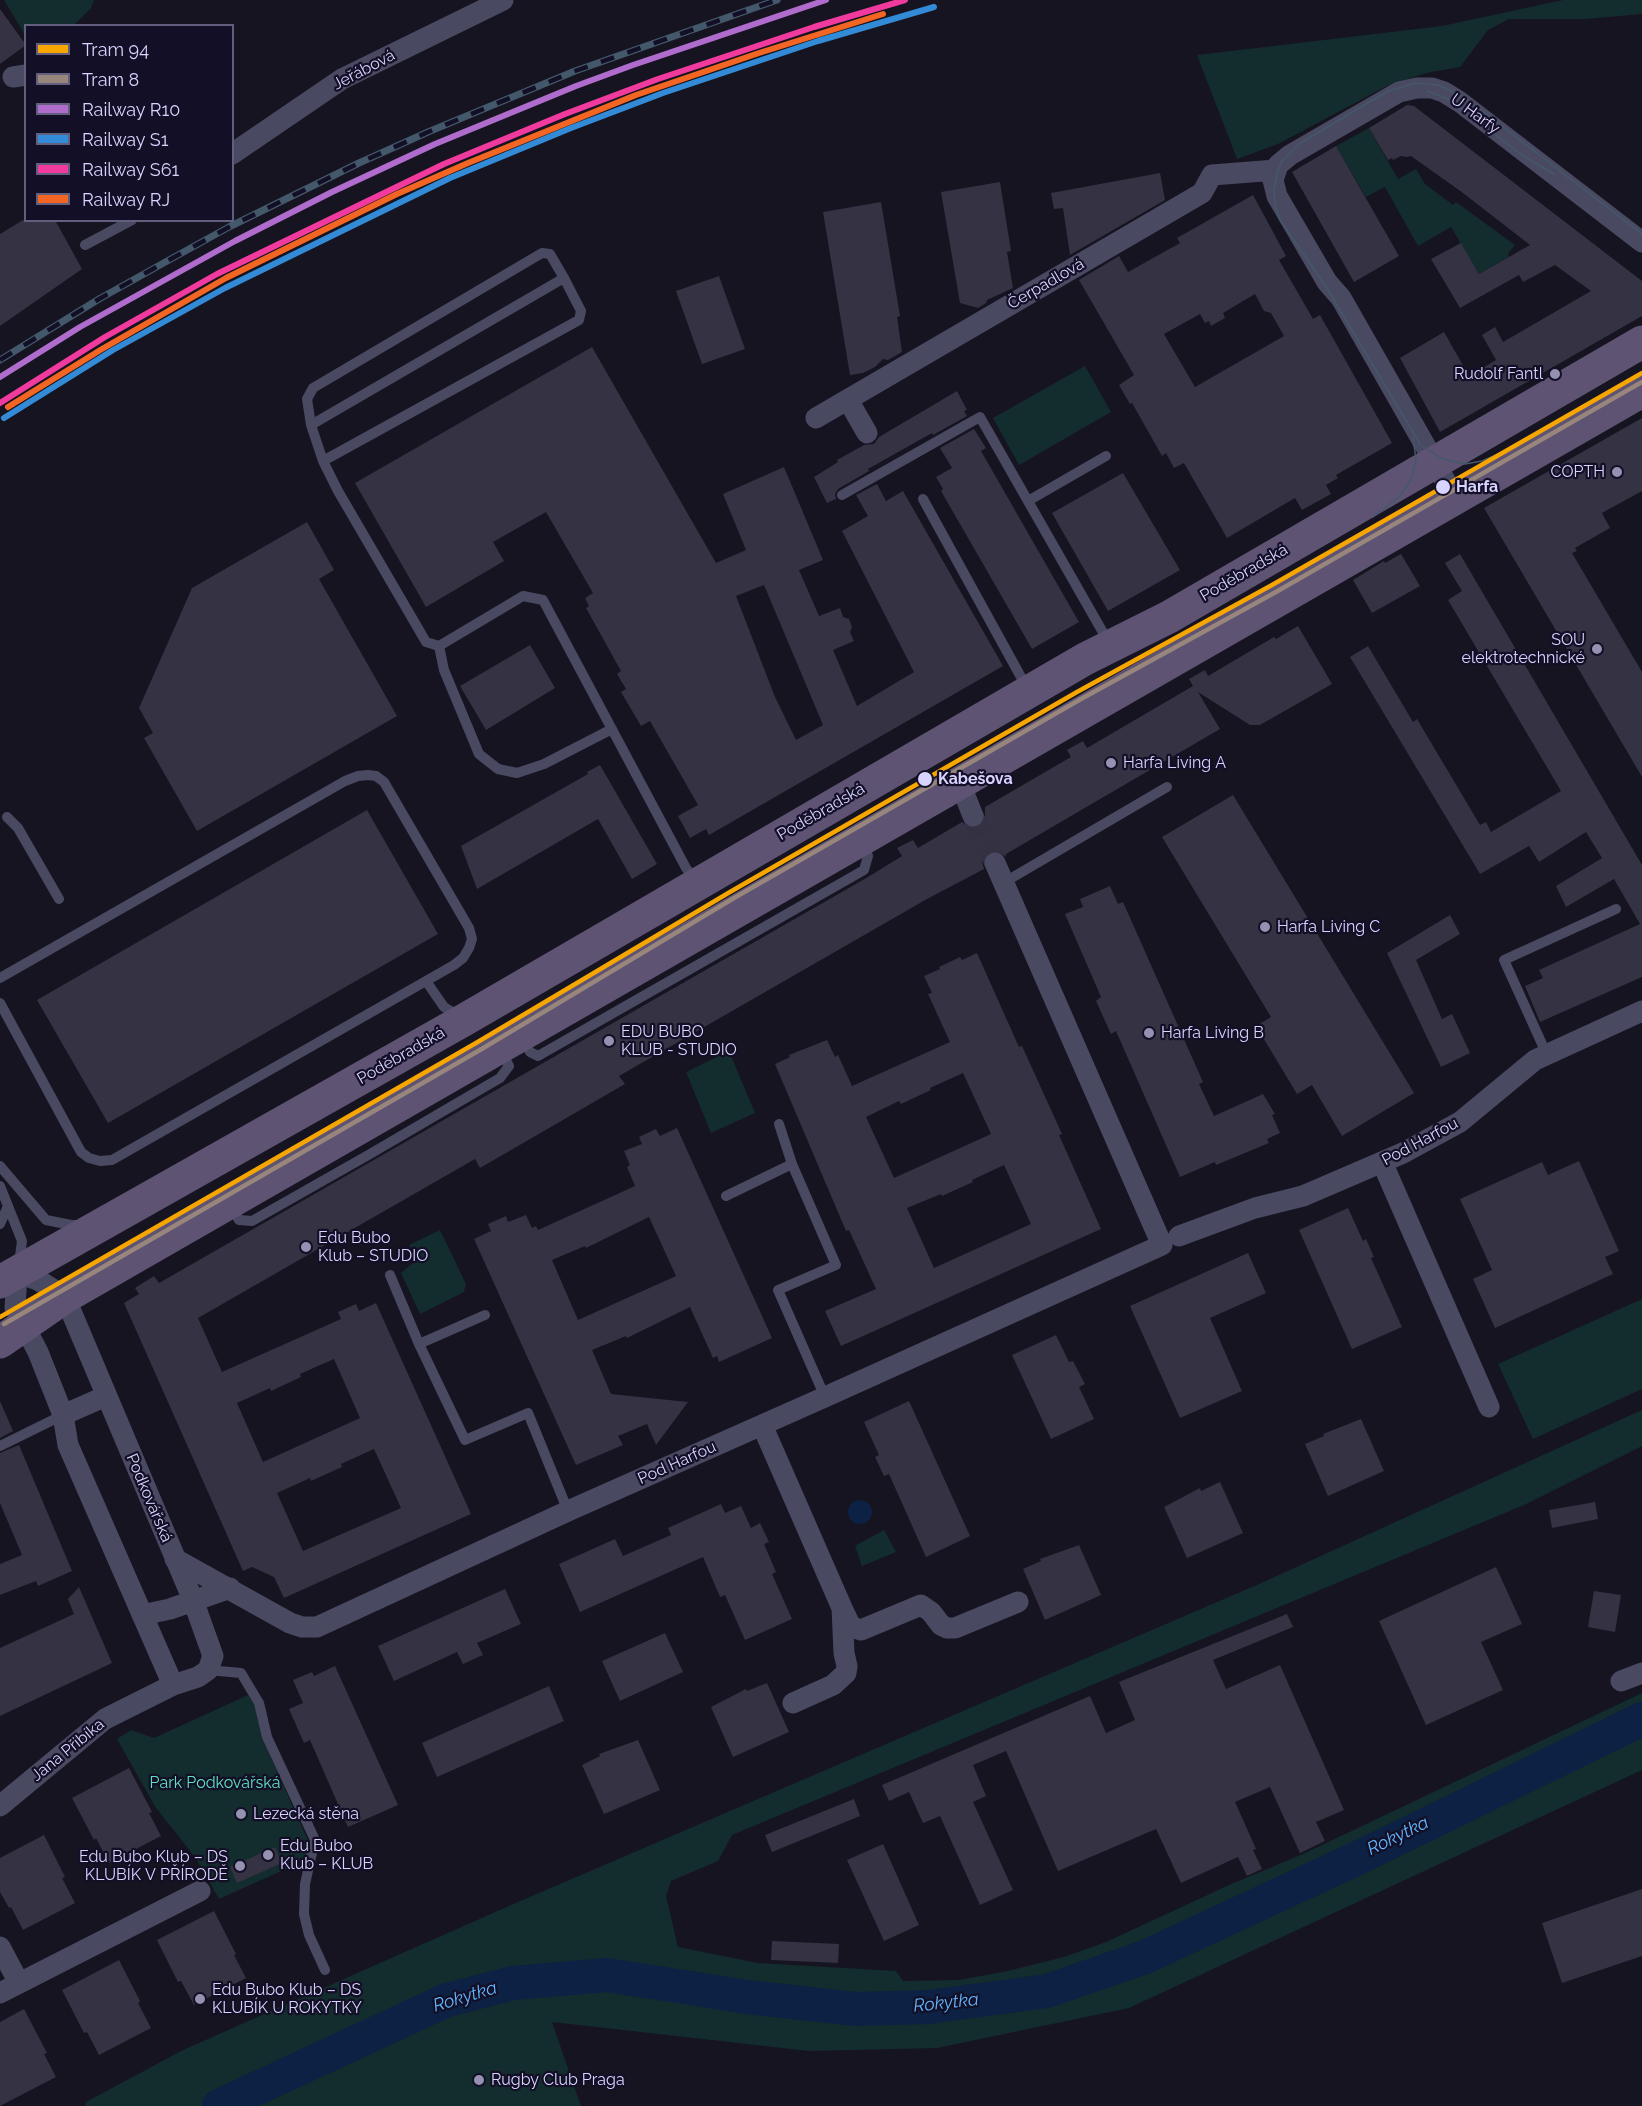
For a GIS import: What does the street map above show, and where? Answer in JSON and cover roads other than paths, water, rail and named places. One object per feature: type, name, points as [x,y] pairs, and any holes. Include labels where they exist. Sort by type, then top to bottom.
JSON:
[{"type":"main road","name":"Poděbradská","points":[[9,1274],[106,1223],[464,1020],[1029,692],[1111,646],[1169,617],[1642,342]]},
{"type":"main road","points":[[12,1333],[65,1297],[1642,391]]},
{"type":"street","name":"Jeřábová","points":[[234,153],[342,79],[503,0]]},
{"type":"street","name":"U Harfy","points":[[1274,177],[1290,155],[1394,95],[1416,87],[1432,88],[1460,102],[1642,242]]},
{"type":"street","name":"Čerpadlová","points":[[816,418],[1202,193],[1212,175],[1274,177]]},
{"type":"street","points":[[1274,177],[1277,196],[1327,282],[1341,298],[1455,498]]},
{"type":"street","points":[[848,400],[867,433]]},
{"type":"street","points":[[960,783],[973,816]]},
{"type":"street","points":[[999,873],[1170,1240]]},
{"type":"street","name":"Pod Harfou","points":[[175,1559],[290,1623],[302,1627],[317,1627],[568,1510],[825,1397],[1170,1240],[1255,1208],[1302,1196],[1403,1153],[1460,1122],[1535,1060],[1642,1011]]},
{"type":"street","points":[[1382,1162],[1489,1407]]},
{"type":"street","points":[[65,1297],[38,1280],[9,1274],[15,1308],[12,1333],[38,1352],[63,1415],[68,1445],[172,1685],[198,1677],[208,1670]]},
{"type":"street","name":"Podkovářská","points":[[65,1297],[192,1600],[213,1656],[208,1670]]},
{"type":"street","points":[[63,1415],[106,1396]]},
{"type":"street","points":[[762,1425],[842,1608],[850,1625],[855,1629],[861,1629],[917,1605],[926,1607],[940,1625],[955,1628],[1018,1602]]},
{"type":"street","points":[[142,1615],[170,1609],[230,1588]]},
{"type":"street","points":[[793,1703],[833,1684],[846,1673],[842,1608]]},
{"type":"street","points":[[1621,1681],[1642,1673]]},
{"type":"street","name":"Jana Přibíka","points":[[0,1806],[105,1719],[172,1685]]},
{"type":"street","points":[[0,1993],[200,1891]]},
{"type":"street","points":[[0,1947],[19,1983]]},
{"type":"lane","points":[[85,245],[128,222]]},
{"type":"lane","points":[[323,461],[579,320],[580,311],[550,254],[542,253],[313,388],[307,399],[311,425],[323,461],[338,491],[426,642],[439,646],[524,596],[543,600],[686,868],[698,884]]},
{"type":"lane","points":[[311,425],[564,278]]},
{"type":"lane","points":[[842,495],[980,417],[1111,646]]},
{"type":"lane","points":[[1028,501],[1106,456]]},
{"type":"lane","points":[[923,499],[1029,692]]},
{"type":"lane","points":[[439,646],[444,670],[479,754],[498,769],[517,773],[544,764],[612,729]]},
{"type":"lane","points":[[0,978],[345,781],[368,775],[376,776],[384,782],[469,928],[472,939],[463,958],[426,981],[112,1160],[99,1161],[81,1152],[0,1003]]},
{"type":"lane","points":[[999,873],[1167,787]]},
{"type":"lane","points":[[7,817],[18,828],[59,899]]},
{"type":"lane","points":[[1547,1055],[1504,960],[1616,909]]},
{"type":"lane","points":[[426,981],[444,1007],[464,1020]]},
{"type":"lane","points":[[779,1124],[792,1164],[836,1264],[778,1290],[825,1397]]},
{"type":"lane","points":[[726,1196],[792,1164]]},
{"type":"lane","points":[[0,1166],[46,1220],[71,1226],[106,1223]]},
{"type":"lane","points":[[0,1186],[22,1242],[9,1274]]},
{"type":"lane","points":[[0,1224],[8,1206]]},
{"type":"lane","points":[[390,1275],[419,1344],[465,1440],[528,1413],[568,1510]]},
{"type":"lane","points":[[419,1344],[485,1315]]},
{"type":"lane","points":[[0,1446],[63,1415]]},
{"type":"lane","points":[[208,1670],[241,1673],[260,1703],[267,1737],[315,1840],[305,1884],[304,1914],[309,1935],[325,1970]]},
{"type":"water","points":[[860,1500],[868,1504],[872,1512],[868,1520],[860,1524],[852,1520],[848,1512],[852,1504]]},
{"type":"waterway","name":"Rokytka","points":[[219,2106],[447,2000],[513,1983],[607,1975],[747,1997],[855,2009],[929,2007],[1047,1991],[1145,1957],[1362,1856],[1642,1719]]},
{"type":"tunnel","points":[[973,816],[995,863]]},
{"type":"tram line","points":[[1510,449],[1482,461],[1465,464],[1442,459],[1420,444],[1325,285],[1280,220],[1275,205],[1274,190],[1282,161],[1299,144],[1388,91],[1416,83],[1438,85],[1464,97],[1642,234]]},
{"type":"tram line","points":[[1427,91],[1448,99],[1525,157],[1554,174]]},
{"type":"tram line","name":"94","points":[[0,1317],[476,1043],[730,892],[1077,692],[1272,585],[1642,373]]},
{"type":"tram line","name":"8","points":[[4,1324],[480,1050],[734,898],[1642,382]]},
{"type":"tram line","points":[[1373,517],[1398,498],[1410,482],[1416,460],[1413,437]]},
{"type":"railway","points":[[0,360],[99,299],[229,227],[359,163],[575,71],[777,0]]},
{"type":"rail line","name":"R10","points":[[0,377],[80,327],[235,241],[435,144],[633,65],[826,0]]},
{"type":"rail line","name":"S61","points":[[0,403],[105,337],[217,274],[444,164],[565,114],[658,79],[814,27],[905,0]]},
{"type":"rail line","name":"S1","points":[[4,418],[113,350],[225,288],[450,178],[663,93],[818,41],[934,7]]},
{"type":"rail line","name":"RJ","points":[[8,407],[102,349],[226,278],[397,194],[636,95],[883,14]]},
{"type":"place","name":"Rudolf Fantl","points":[[1555,374]]},
{"type":"place","name":"COPTH","points":[[1617,472]]},
{"type":"place","name":"Harfa","points":[[1443,487]]},
{"type":"place","name":"SOU elektrotechnické","points":[[1597,649]]},
{"type":"place","name":"Harfa Living A","points":[[1111,763]]},
{"type":"place","name":"Kabešova","points":[[925,779]]},
{"type":"place","name":"Harfa Living C","points":[[1265,927]]},
{"type":"place","name":"Harfa Living B","points":[[1149,1033]]},
{"type":"place","name":"EDU BUBO KLUB - STUDIO","points":[[609,1041]]},
{"type":"place","name":"Edu Bubo Klub – STUDIO","points":[[306,1247]]},
{"type":"place","name":"Lezecká stěna","points":[[241,1814]]},
{"type":"place","name":"Edu Bubo Klub – KLUB","points":[[268,1855]]},
{"type":"place","name":"Edu Bubo Klub – DS KLUBÍK V PŘÍRODĚ","points":[[240,1866]]},
{"type":"place","name":"Edu Bubo Klub – DS KLUBÍK U ROKYTKY","points":[[200,1999]]},
{"type":"place","name":"Rugby Club Praga","points":[[479,2080]]},
{"type":"park label","name":"Park Podkovářská","points":[[215,1783]]}]
